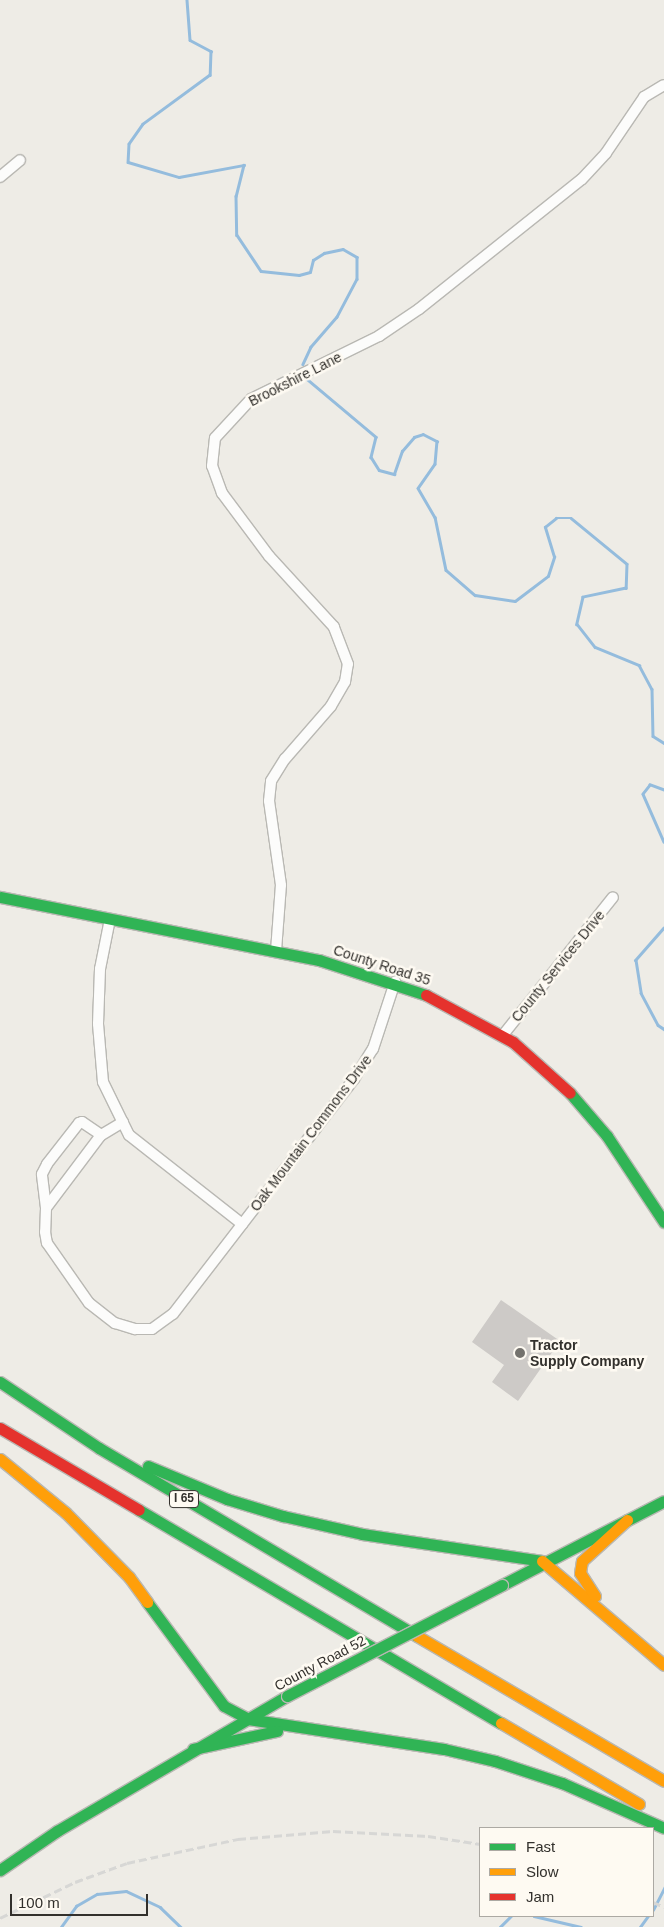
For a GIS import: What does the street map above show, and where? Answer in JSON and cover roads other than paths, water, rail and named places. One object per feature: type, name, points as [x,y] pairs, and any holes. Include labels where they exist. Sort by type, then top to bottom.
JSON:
[{"type":"main road","name":"County Road 35","points":[[0,897],[276,951],[394,982],[438,1000],[503,1035],[528,1053],[575,1097],[664,1222]]},
{"type":"main road","name":"I 65","points":[[0,1382],[28,1402],[186,1500],[664,1781]]},
{"type":"main road","points":[[28,1402],[140,1462],[255,1508],[362,1534],[544,1561],[662,1663]]},
{"type":"main road","name":"I 65","points":[[0,1428],[664,1819]]},
{"type":"main road","points":[[0,1459],[101,1546],[139,1590],[224,1706],[248,1719],[296,1729],[444,1749],[495,1761],[562,1783],[664,1828]]},
{"type":"main road","name":"County Road 52","points":[[0,1870],[193,1749],[287,1696],[502,1585],[544,1561],[664,1501]]},
{"type":"main road","points":[[626,1520],[582,1561],[580,1574],[589,1590],[662,1663]]},
{"type":"main road","points":[[193,1749],[242,1736],[296,1729]]},
{"type":"street","name":"Brookshire Lane","points":[[276,951],[281,885],[269,801],[271,781],[285,759],[331,706],[345,682],[348,664],[334,627],[264,550],[222,493],[212,466],[216,438],[252,399],[379,336],[434,298],[582,179],[606,153],[644,97],[664,85]]},
{"type":"street","points":[[0,177],[20,160]]},
{"type":"street","name":"County Services Drive","points":[[503,1035],[613,897]]},
{"type":"street","points":[[110,919],[100,970],[98,1024],[103,1082],[129,1135],[242,1224]]},
{"type":"street","name":"Oak Mountain Commons Drive","points":[[101,1135],[79,1123],[47,1164],[42,1174],[46,1208],[47,1243],[89,1303],[115,1323],[135,1330],[152,1329],[166,1322],[373,1049],[394,982]]},
{"type":"street","points":[[46,1208],[101,1135],[122,1122]]},
{"type":"waterway","points":[[187,0],[190,40],[211,51],[210,75],[143,124],[129,144],[128,162],[179,177],[244,165],[236,196],[237,235],[261,271],[299,275],[310,272],[313,260],[324,253],[343,249],[357,257],[357,279],[337,317],[311,347],[303,364]]},
{"type":"waterway","points":[[307,379],[376,437],[371,457],[379,470],[394,474],[402,451],[414,437],[423,434],[437,441],[435,464],[418,488],[435,517],[446,570],[475,595],[515,601],[548,576],[554,557],[545,527],[556,518],[571,518],[627,564],[626,588],[583,597],[577,624],[595,647],[639,665],[652,689],[653,736],[664,743]]},
{"type":"waterway","points":[[664,790],[650,785],[643,794],[664,842]]},
{"type":"waterway","points":[[664,928],[636,960],[641,993],[658,1025],[664,1029]]},
{"type":"waterway","points":[[654,1908],[664,1888]]},
{"type":"waterway","points":[[61,1927],[76,1906],[97,1894],[126,1891],[160,1907],[181,1927]]},
{"type":"waterway","points":[[500,1927],[510,1917]]},
{"type":"waterway","points":[[538,1917],[581,1927]]},
{"type":"waterway","points":[[640,1927],[647,1917]]},
{"type":"railway","points":[[0,1918],[75,1882],[127,1863],[238,1839],[333,1831],[428,1836],[479,1844]]},
{"type":"railway","points":[[654,1902],[664,1907]]},
{"type":"place","name":"Tractor Supply Company","points":[[520,1353]]}]
